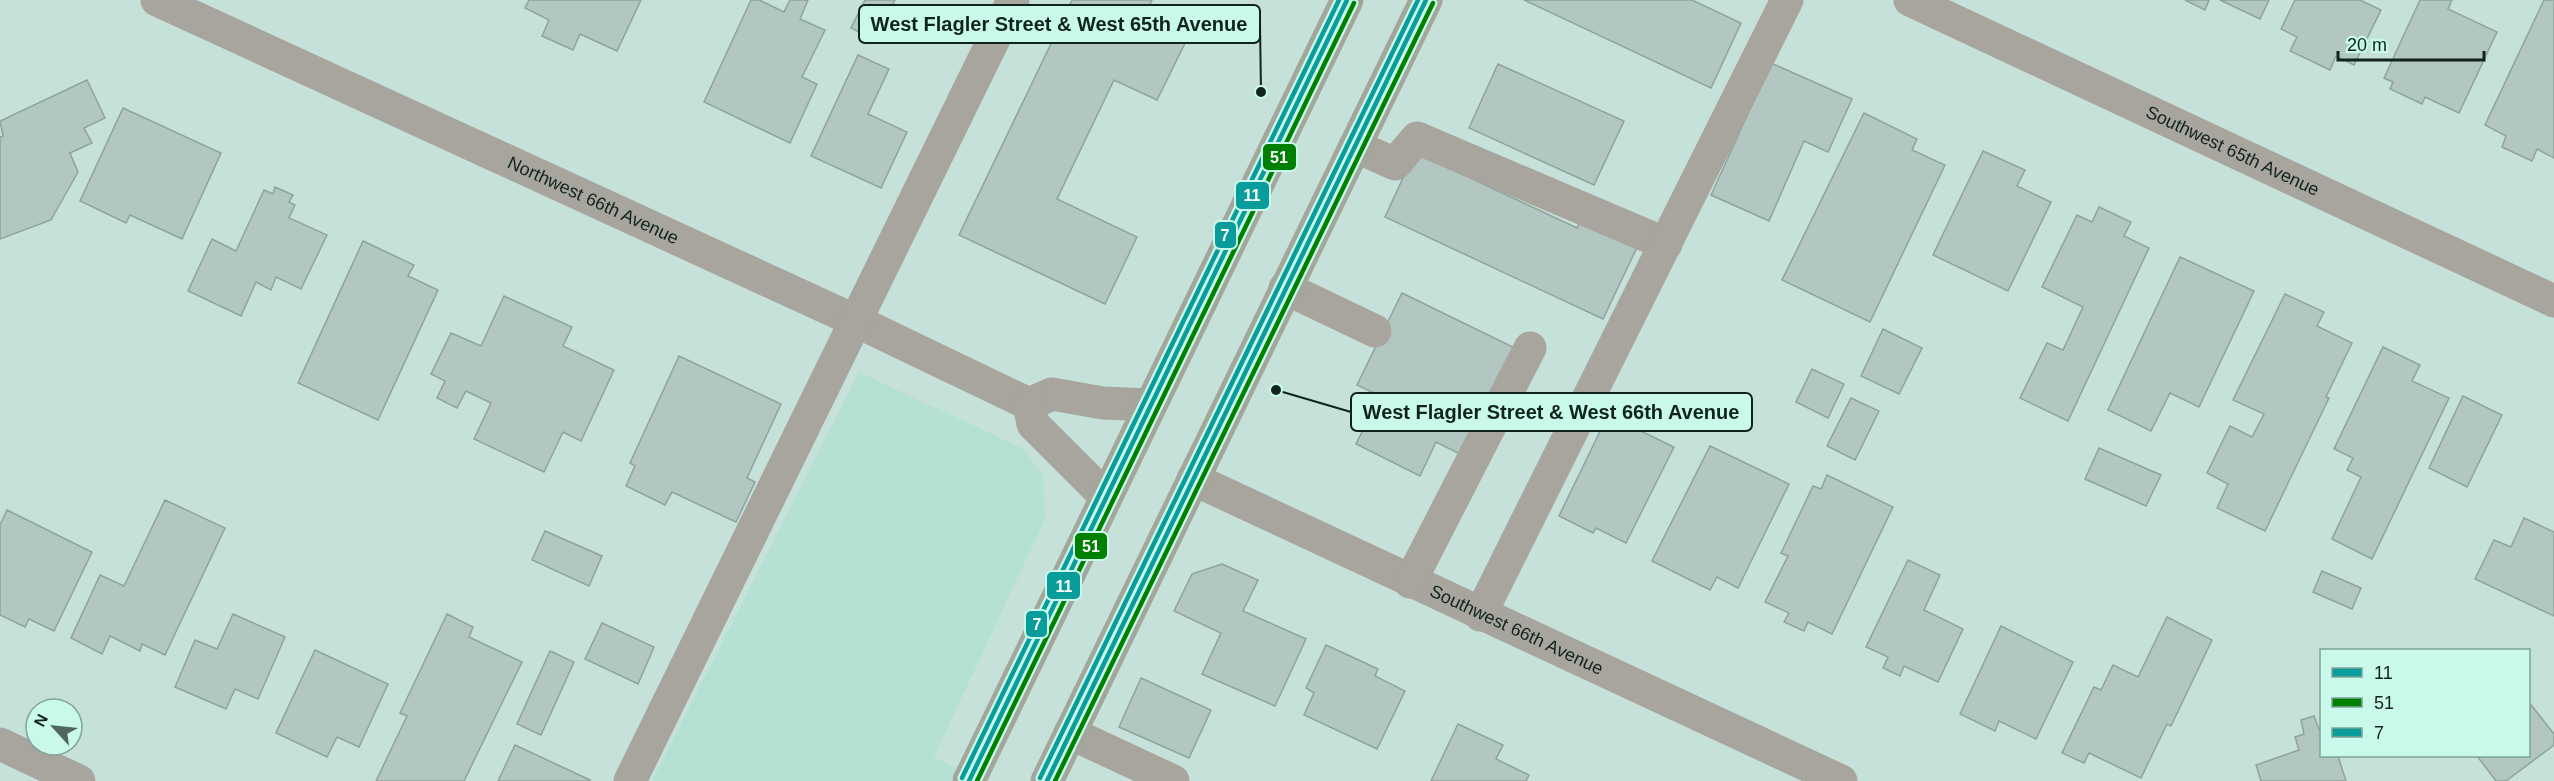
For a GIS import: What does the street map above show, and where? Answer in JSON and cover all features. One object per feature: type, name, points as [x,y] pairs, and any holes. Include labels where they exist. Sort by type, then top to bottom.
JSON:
[{"type":"main road","points":[[969,781],[1347,0]]},
{"type":"main road","points":[[1047,781],[1426,0]]},
{"type":"street","name":"Northwest 66th Avenue","points":[[157,0],[856,321],[1029,404]]},
{"type":"street","points":[[630,781],[1013,0]]},
{"type":"street","points":[[1480,615],[1787,0]]},
{"type":"street","name":"Southwest 65th Avenue","points":[[1910,0],[2554,301]]},
{"type":"street","points":[[1355,146],[1395,164],[1417,138],[1666,244]]},
{"type":"street","points":[[1285,288],[1375,331]]},
{"type":"street","points":[[1410,582],[1530,348]]},
{"type":"street","points":[[1106,497],[1033,424],[1029,404],[1052,394],[1102,403],[1150,405]]},
{"type":"street","name":"Southwest 66th Avenue","points":[[1193,479],[1480,615],[1841,781]]},
{"type":"street","points":[[1070,733],[1173,781]]},
{"type":"street","points":[[0,744],[78,781]]},
{"type":"shaded area","points":[[859,372],[1022,448],[1043,475],[1045,519],[934,757],[981,781],[652,781]]},
{"type":"building","points":[[529,0],[641,0],[617,51],[580,34],[573,50],[542,36],[549,20],[525,8]]},
{"type":"building","points":[[751,0],[759,0],[784,12],[790,0],[808,0],[800,19],[825,30],[802,77],[817,84],[790,143],[704,102]]},
{"type":"building","points":[[865,0],[895,0],[875,40],[851,28]]},
{"type":"building","points":[[1072,0],[1152,0],[1149,6],[1193,27],[1157,100],[1114,80],[1057,199],[1137,237],[1105,304],[959,235]]},
{"type":"building","points":[[1524,0],[1692,0],[1741,23],[1711,88]]},
{"type":"building","points":[[2185,0],[2209,0],[2205,10]]},
{"type":"building","points":[[2220,0],[2269,0],[2260,19]]},
{"type":"building","points":[[2295,0],[2360,0],[2381,10],[2354,65],[2336,56],[2330,70],[2290,51],[2297,37],[2281,29]]},
{"type":"building","points":[[2420,0],[2452,0],[2448,9],[2497,32],[2459,113],[2425,97],[2422,104],[2390,89],[2393,82],[2384,78]]},
{"type":"building","points":[[2544,0],[2554,0],[2554,158],[2537,149],[2532,161],[2502,147],[2506,136],[2485,125]]},
{"type":"building","points":[[858,55],[889,69],[868,114],[907,132],[881,188],[811,156]]},
{"type":"building","points":[[1771,63],[1852,99],[1828,152],[1804,141],[1769,221],[1711,195]]},
{"type":"building","points":[[1498,64],[1624,121],[1594,185],[1469,128]]},
{"type":"building","points":[[87,80],[105,118],[84,128],[92,143],[70,153],[78,172],[51,220],[0,239],[0,137],[3,136],[0,121]]},
{"type":"building","points":[[123,108],[221,153],[182,239],[130,215],[126,223],[80,201]]},
{"type":"building","points":[[1864,113],[1917,139],[1912,150],[1945,165],[1870,322],[1782,280]]},
{"type":"building","points":[[1983,151],[2025,170],[2017,186],[2051,202],[2008,291],[1933,255]]},
{"type":"building","points":[[1415,152],[1577,228],[1584,213],[1641,239],[1603,319],[1385,217]]},
{"type":"building","points":[[275,187],[293,195],[289,202],[295,205],[289,218],[327,235],[301,289],[276,277],[271,290],[256,282],[241,316],[188,291],[212,239],[236,251],[264,190],[273,194]]},
{"type":"building","points":[[2099,207],[2131,222],[2124,236],[2149,248],[2068,421],[2020,398],[2047,343],[2063,350],[2083,307],[2042,287],[2077,215],[2092,222]]},
{"type":"building","points":[[363,241],[414,265],[408,276],[438,290],[378,420],[298,383]]},
{"type":"building","points":[[2180,257],[2254,291],[2199,407],[2170,393],[2151,431],[2108,410]]},
{"type":"building","points":[[1402,293],[1517,349],[1464,456],[1436,442],[1420,476],[1356,444],[1380,396],[1357,385]]},
{"type":"building","points":[[2285,294],[2324,312],[2317,326],[2352,343],[2326,397],[2329,398],[2265,531],[2217,508],[2228,484],[2207,473],[2230,426],[2252,437],[2264,414],[2233,400]]},
{"type":"building","points":[[504,296],[572,327],[563,346],[614,370],[581,441],[563,432],[544,472],[474,439],[491,403],[466,391],[457,408],[437,398],[445,381],[431,374],[451,333],[481,346]]},
{"type":"building","points":[[1883,329],[1922,348],[1899,394],[1861,376]]},
{"type":"building","points":[[2383,347],[2420,365],[2412,381],[2449,398],[2372,559],[2332,539],[2361,477],[2347,470],[2353,458],[2334,449]]},
{"type":"building","points":[[679,356],[781,404],[747,478],[755,482],[736,522],[672,492],[665,505],[626,486],[635,466],[630,463]]},
{"type":"building","points":[[1812,369],[1844,384],[1828,418],[1796,402]]},
{"type":"building","points":[[2463,396],[2502,415],[2467,487],[2429,468]]},
{"type":"building","points":[[1851,398],[1879,411],[1855,460],[1827,446]]},
{"type":"building","points":[[1608,415],[1674,447],[1626,543],[1596,528],[1593,533],[1559,516]]},
{"type":"building","points":[[1710,446],[1789,484],[1738,588],[1717,577],[1710,590],[1652,561]]},
{"type":"building","points":[[2099,448],[2161,475],[2146,506],[2085,479]]},
{"type":"building","points":[[1827,475],[1893,507],[1832,634],[1808,622],[1804,631],[1784,622],[1789,613],[1765,602],[1788,556],[1781,553],[1813,486],[1821,489]]},
{"type":"building","points":[[165,500],[225,528],[165,655],[142,644],[140,651],[110,636],[102,654],[71,638],[100,575],[124,586]]},
{"type":"building","points":[[7,510],[92,552],[54,631],[29,619],[25,627],[0,615],[0,525]]},
{"type":"building","points":[[2524,518],[2554,532],[2554,616],[2475,579],[2494,540],[2511,547]]},
{"type":"building","points":[[545,531],[602,556],[589,586],[532,560]]},
{"type":"building","points":[[1908,560],[1940,575],[1924,610],[1963,629],[1938,682],[1904,666],[1900,676],[1883,668],[1888,657],[1866,647]]},
{"type":"building","points":[[1222,564],[1258,580],[1243,611],[1306,639],[1275,706],[1202,674],[1221,633],[1174,611],[1192,574]]},
{"type":"building","points":[[2322,571],[2361,588],[2352,609],[2313,592]]},
{"type":"building","points":[[233,614],[285,637],[258,699],[235,689],[226,709],[175,687],[195,640],[217,649]]},
{"type":"building","points":[[447,614],[473,627],[469,637],[522,662],[464,781],[376,781],[407,716],[400,713]]},
{"type":"building","points":[[2167,617],[2212,640],[2171,726],[2167,724],[2141,778],[2089,753],[2084,763],[2062,753],[2094,687],[2101,690],[2113,665],[2138,677]]},
{"type":"building","points":[[602,623],[654,647],[638,684],[585,659]]},
{"type":"building","points":[[2001,626],[2073,662],[2036,739],[1999,721],[1995,731],[1960,714]]},
{"type":"building","points":[[1326,645],[1378,669],[1375,676],[1405,691],[1377,749],[1304,715],[1314,693],[1306,688]]},
{"type":"building","points":[[315,650],[388,684],[359,747],[337,737],[327,757],[276,733]]},
{"type":"building","points":[[550,651],[574,662],[541,735],[517,724]]},
{"type":"building","points":[[1141,678],[1211,710],[1189,758],[1119,727]]},
{"type":"building","points":[[2530,704],[2554,734],[2554,745],[2506,781],[2496,781],[2478,757],[2530,757]]},
{"type":"building","points":[[2314,716],[2320,729],[2320,757],[2338,757],[2346,781],[2261,781],[2256,765],[2299,750],[2295,737],[2304,734],[2301,720]]},
{"type":"building","points":[[1458,724],[1503,745],[1496,759],[1529,775],[1526,781],[1431,781]]},
{"type":"building","points":[[515,745],[590,780],[498,781]]},
{"type":"transit line","name":"7","points":[[962,778],[1339,0]]},
{"type":"transit line","name":"11","points":[[969,781],[1347,0]]},
{"type":"transit line","name":"7","points":[[1040,778],[1418,0]]},
{"type":"transit line","name":"11","points":[[1047,781],[1426,0]]},
{"type":"transit line","name":"51","points":[[977,781],[1354,3]]},
{"type":"transit line","name":"51","points":[[1055,781],[1433,3]]},
{"type":"place","name":"West Flagler Street & West 65th Avenue","points":[[1261,92]]},
{"type":"place","name":"West Flagler Street & West 66th Avenue","points":[[1276,390]]}]
